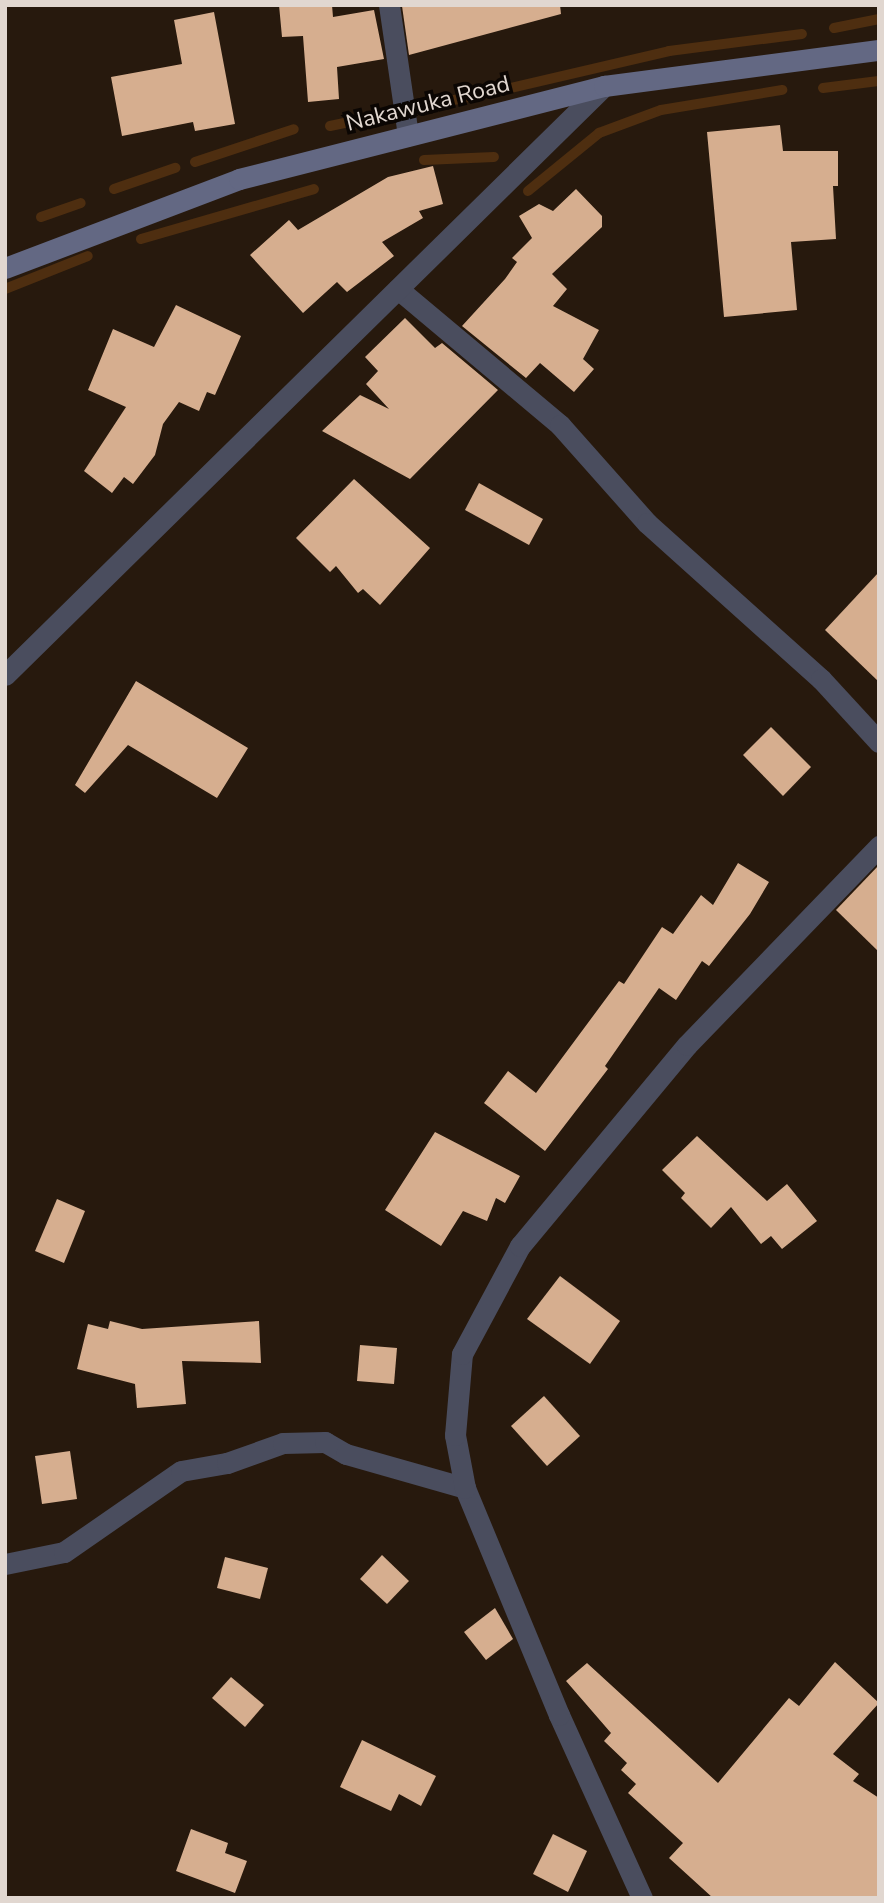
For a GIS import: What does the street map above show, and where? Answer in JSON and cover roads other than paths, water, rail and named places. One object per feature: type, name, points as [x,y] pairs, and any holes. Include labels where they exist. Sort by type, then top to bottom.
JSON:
[{"type":"main road","name":"Nakawuka Road","points":[[5,268],[239,179],[604,86],[879,50]]},
{"type":"street","points":[[389,5],[408,136]]},
{"type":"street","points":[[5,676],[604,86]]},
{"type":"street","points":[[398,289],[559,425],[647,523],[821,679],[879,742]]},
{"type":"street","points":[[642,1898],[559,1715],[465,1488],[455,1435],[462,1354],[520,1246],[687,1045],[879,846]]},
{"type":"street","points":[[5,1564],[64,1552],[180,1471],[227,1463],[283,1443],[325,1442],[346,1454],[465,1488]]},
{"type":"waterway","points":[[834,28],[879,19]]},
{"type":"waterway","points":[[489,93],[669,51],[802,34]]},
{"type":"waterway","points":[[823,88],[879,81]]},
{"type":"waterway","points":[[528,191],[599,133],[661,110],[782,90]]},
{"type":"waterway","points":[[419,107],[468,97]]},
{"type":"waterway","points":[[330,126],[392,113]]},
{"type":"waterway","points":[[195,162],[294,129]]},
{"type":"waterway","points":[[424,160],[494,157]]},
{"type":"waterway","points":[[114,189],[175,168]]},
{"type":"waterway","points":[[141,239],[314,189]]},
{"type":"waterway","points":[[41,217],[81,203]]},
{"type":"waterway","points":[[5,289],[88,256]]}]
